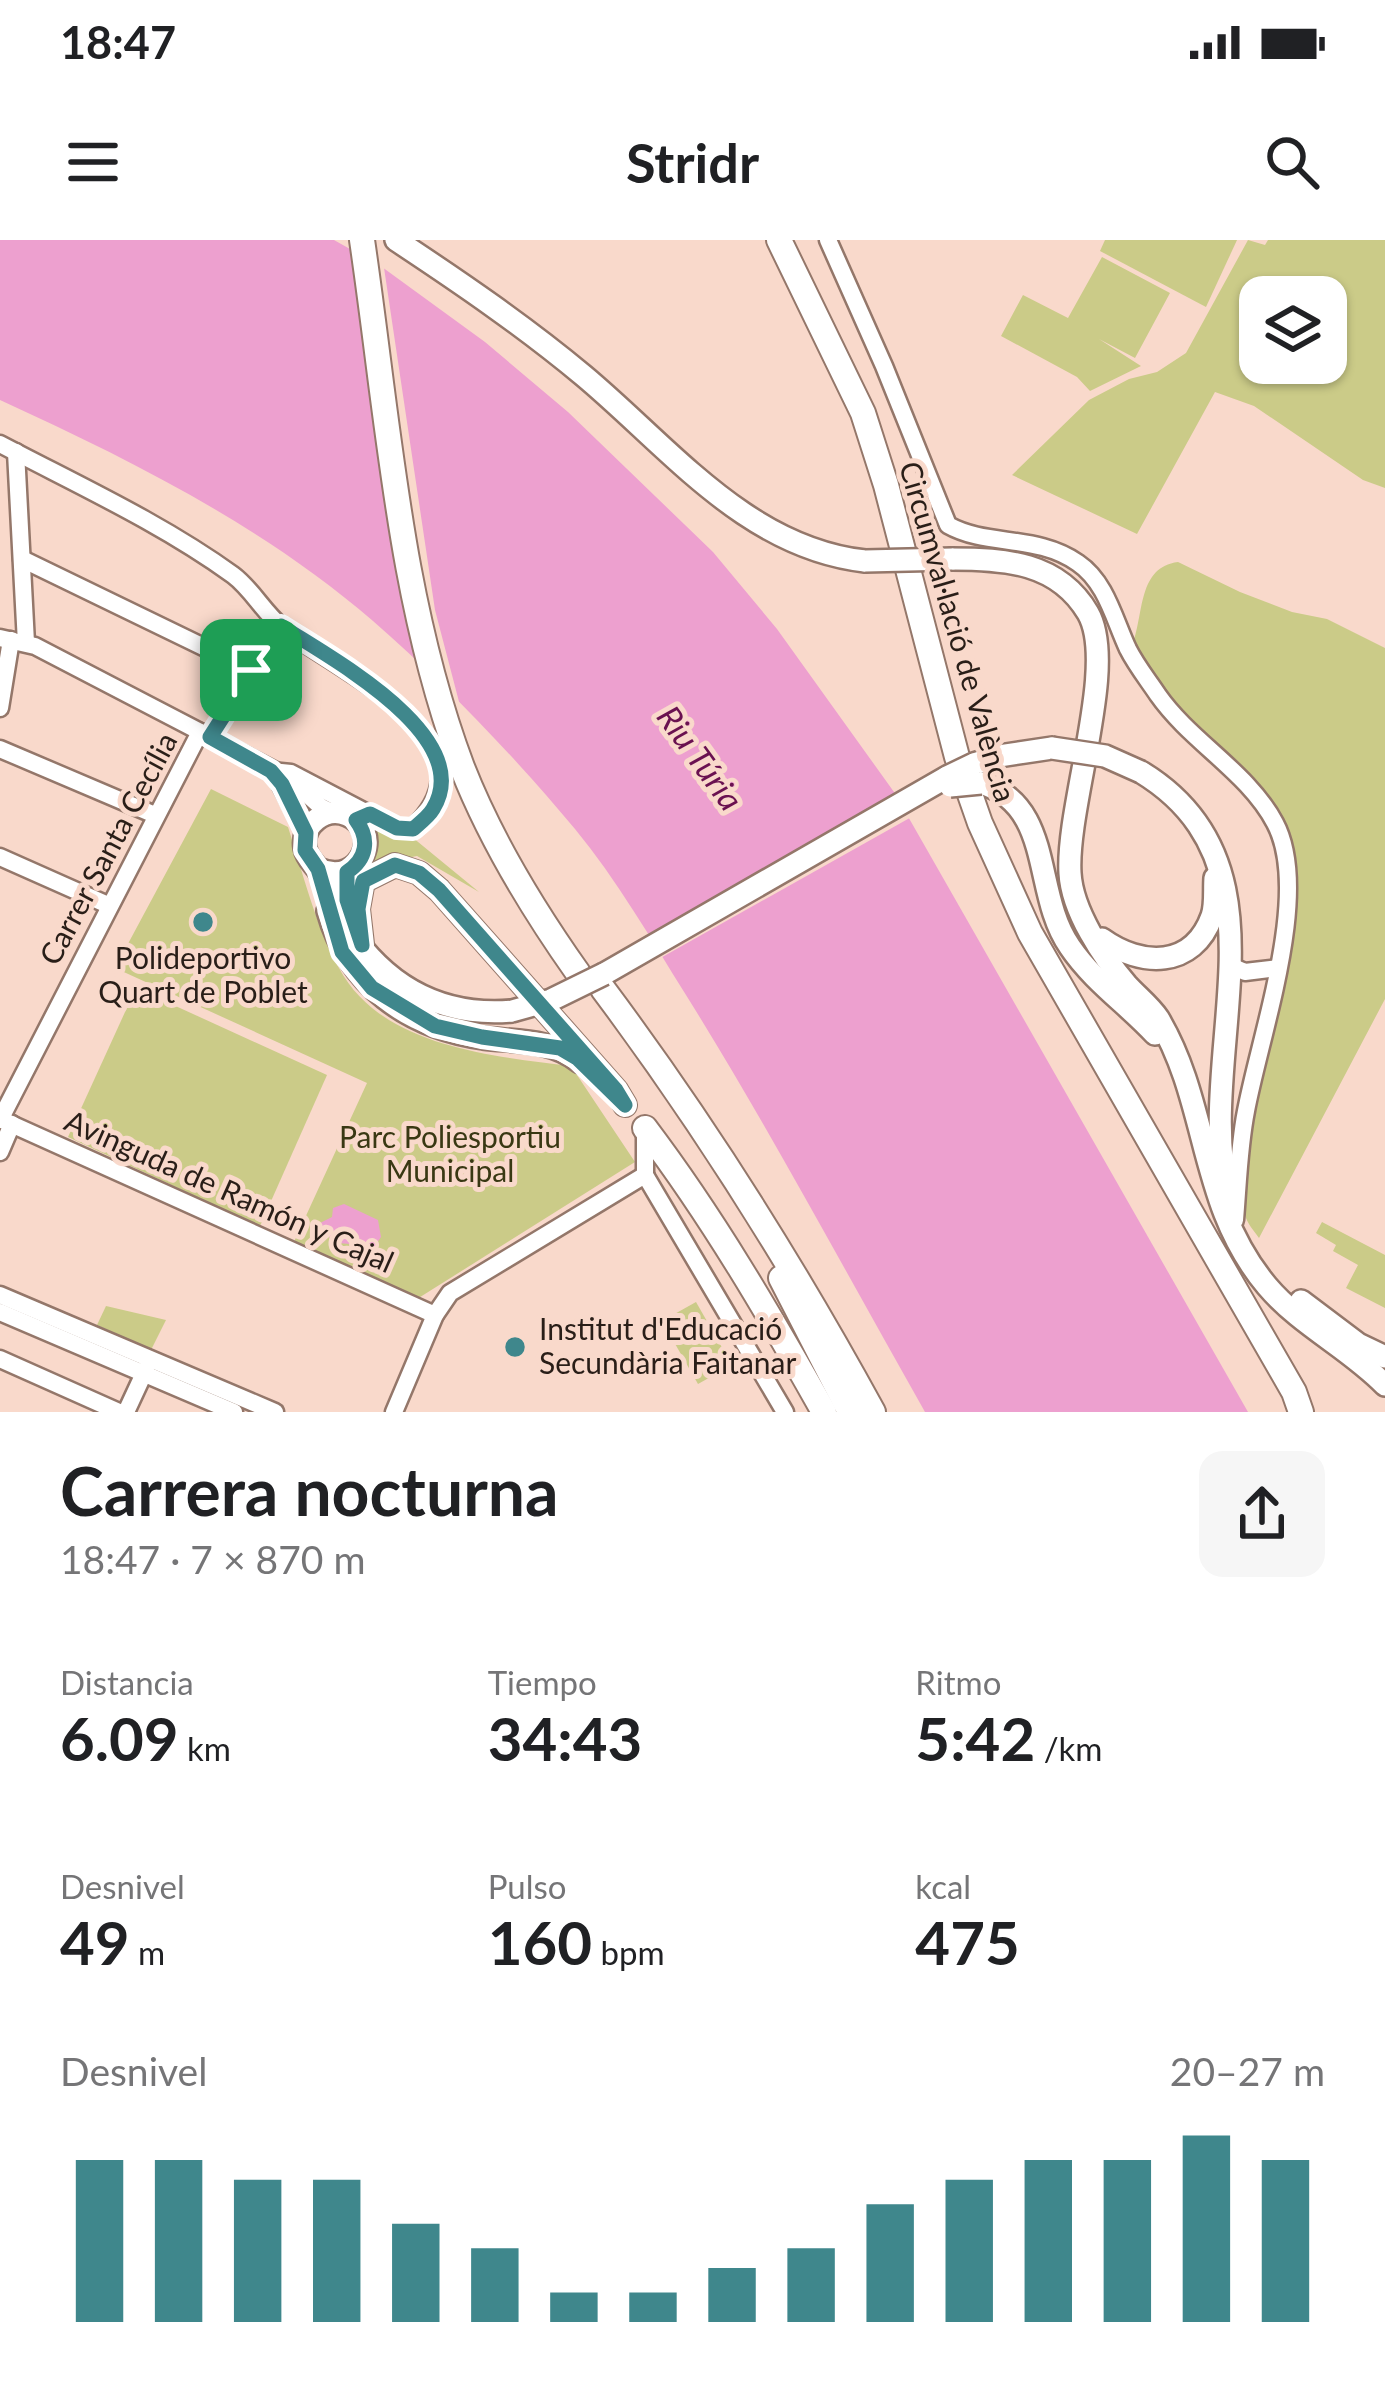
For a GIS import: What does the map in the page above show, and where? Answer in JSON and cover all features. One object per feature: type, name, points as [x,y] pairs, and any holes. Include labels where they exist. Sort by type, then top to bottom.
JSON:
[{"type":"highway","points":[[362,240],[413,595],[434,682],[469,769],[524,871],[784,1267],[869,1412]]},
{"type":"highway","points":[[373,240],[424,593],[469,769]]},
{"type":"highway","name":"Circumval·lació de València","points":[[779,240],[863,413],[957,757],[980,824],[1030,933],[1297,1402],[1314,1412]]},
{"type":"highway","points":[[796,240],[842,340],[863,413]]},
{"type":"highway","points":[[593,980],[663,1070],[766,1224],[869,1412]]},
{"type":"highway","points":[[645,1127],[746,1274],[824,1412]]},
{"type":"highway","points":[[743,1207],[850,1412]]},
{"type":"main road","points":[[396,240],[497,307],[584,376],[723,499],[781,539],[834,557],[865,561],[1007,560],[1070,588],[1090,616],[1099,648],[1069,841],[1070,880],[1089,929],[1124,980],[1156,1015],[1176,1055],[1211,1181],[1231,1233],[1266,1285],[1292,1312],[1385,1385]]},
{"type":"main road","points":[[321,878],[356,866],[365,848],[363,817],[333,813],[316,819],[306,833],[305,850],[350,932],[382,971],[440,1005],[463,1011],[512,1011],[551,1000],[593,980],[942,785],[978,774],[998,756],[1052,748],[1105,757],[1141,772],[1163,785],[1197,820],[1219,857],[1227,895],[1222,1123],[1224,1181],[1235,1220],[1252,1250],[1306,1306],[1358,1344],[1385,1357]]},
{"type":"main road","points":[[978,774],[1008,794],[1028,818],[1051,905],[1068,944],[1093,975],[1176,1055]]},
{"type":"main road","points":[[1089,929],[1121,952],[1160,961],[1189,949],[1212,916],[1215,873],[1197,820]]},
{"type":"main road","points":[[362,945],[358,909],[363,881],[395,865],[419,873],[486,941],[625,1105]]},
{"type":"main road","points":[[347,872],[347,900],[362,945]]},
{"type":"main road","points":[[321,878],[342,952],[355,972],[392,1004],[457,1032],[560,1048],[577,1058],[645,1127]]},
{"type":"street","points":[[828,240],[948,525],[960,532],[1040,545],[1084,567],[1102,588],[1130,654],[1162,701],[1263,803],[1278,827],[1290,875],[1278,968],[1245,1114],[1235,1220]]},
{"type":"street","points":[[0,708],[22,559],[8,448]]},
{"type":"street","points":[[8,448],[162,530],[237,577],[281,626],[366,682],[420,727],[438,760],[442,787],[433,810],[413,829],[397,828],[363,817],[291,773],[271,771]]},
{"type":"street","points":[[22,559],[251,670]]},
{"type":"street","name":"Carrer Santa Cecília","points":[[0,1152],[3,1120],[155,815],[281,626]]},
{"type":"street","points":[[12,640],[289,778],[333,813]]},
{"type":"street","points":[[0,748],[155,815]]},
{"type":"street","points":[[271,771],[297,809],[306,833]]},
{"type":"street","points":[[0,857],[108,905]]},
{"type":"street","points":[[1229,965],[1245,972],[1278,968]]},
{"type":"street","name":"Avinguda de Ramón y Cajal","points":[[3,1120],[436,1315]]},
{"type":"street","points":[[645,1127],[646,1175],[785,1412]]},
{"type":"street","points":[[394,1412],[450,1293],[646,1175],[689,1186]]},
{"type":"street","points":[[0,1295],[233,1412]]},
{"type":"street","points":[[0,1312],[275,1412]]},
{"type":"street","points":[[0,1359],[123,1412],[147,1368]]},
{"type":"green space","points":[[1105,240],[1237,240],[1206,307],[1100,251]]},
{"type":"green space","points":[[1248,240],[1265,245],[1268,240],[1385,240],[1385,488],[1363,480],[1254,406],[1215,392],[1137,534],[1012,475],[1089,400],[1129,379],[1157,372],[1186,353]]},
{"type":"green space","points":[[1102,257],[1170,293],[1135,358],[1099,339],[1141,366],[1090,391],[1077,377],[1001,336],[1023,295],[1068,318]]},
{"type":"green space","points":[[1178,562],[1292,612],[1327,619],[1385,648],[1385,999],[1259,1238],[1245,1215],[1244,1183],[1287,948],[1294,856],[1278,814],[1171,700],[1133,643],[1149,582],[1165,566]]},
{"type":"green space","name":"Parc Poliesportiu Municipal","points":[[211,789],[288,827],[323,934],[358,994],[382,1015],[441,1043],[571,1066],[635,1162],[417,1299],[293,1244],[367,1083],[115,968]]},
{"type":"green space","points":[[369,820],[396,838],[412,837],[479,892],[417,856],[373,864]]},
{"type":"green space","points":[[136,988],[327,1075],[260,1226],[68,1137]]},
{"type":"green space","points":[[1322,1222],[1385,1255],[1385,1308],[1346,1288],[1358,1265],[1333,1251],[1336,1245],[1316,1233]]},
{"type":"green space","points":[[696,1302],[732,1365],[698,1384],[662,1321]]},
{"type":"green space","points":[[106,1306],[166,1320],[151,1350],[97,1325]]},
{"type":"water","name":"Riu Túria","points":[[0,240],[334,240],[382,267],[485,342],[568,412],[713,552],[777,629],[894,792],[1248,1412],[925,1412],[748,1098],[647,931],[590,848],[528,775],[400,645],[287,555],[147,471],[0,400]]},
{"type":"water","points":[[344,1204],[378,1220],[379,1252],[373,1256],[361,1245],[338,1243],[320,1231],[320,1223],[332,1217],[333,1208]]},
{"type":"pier","points":[[352,243],[383,261],[435,610],[463,717],[422,675]]},
{"type":"pier","points":[[901,791],[915,815],[657,960],[643,937]]},
{"type":"place","name":"Polideportivo Quart de Poblet","points":[[203,922]]},
{"type":"place","name":"Institut d'Educació Secundària Faitanar","points":[[515,1347]]},
{"type":"route","points":[[281,626],[366,682],[420,727],[438,760],[442,787],[433,810],[413,829],[397,828],[370,814],[356,820],[365,848],[347,872],[347,900],[362,945],[358,909],[363,881],[395,865],[419,873],[486,941],[625,1105],[577,1058],[560,1048],[435,1026],[392,1004],[355,972],[333,931],[324,886],[305,850],[306,833],[282,784],[271,771],[210,737],[251,670],[281,626]]}]
